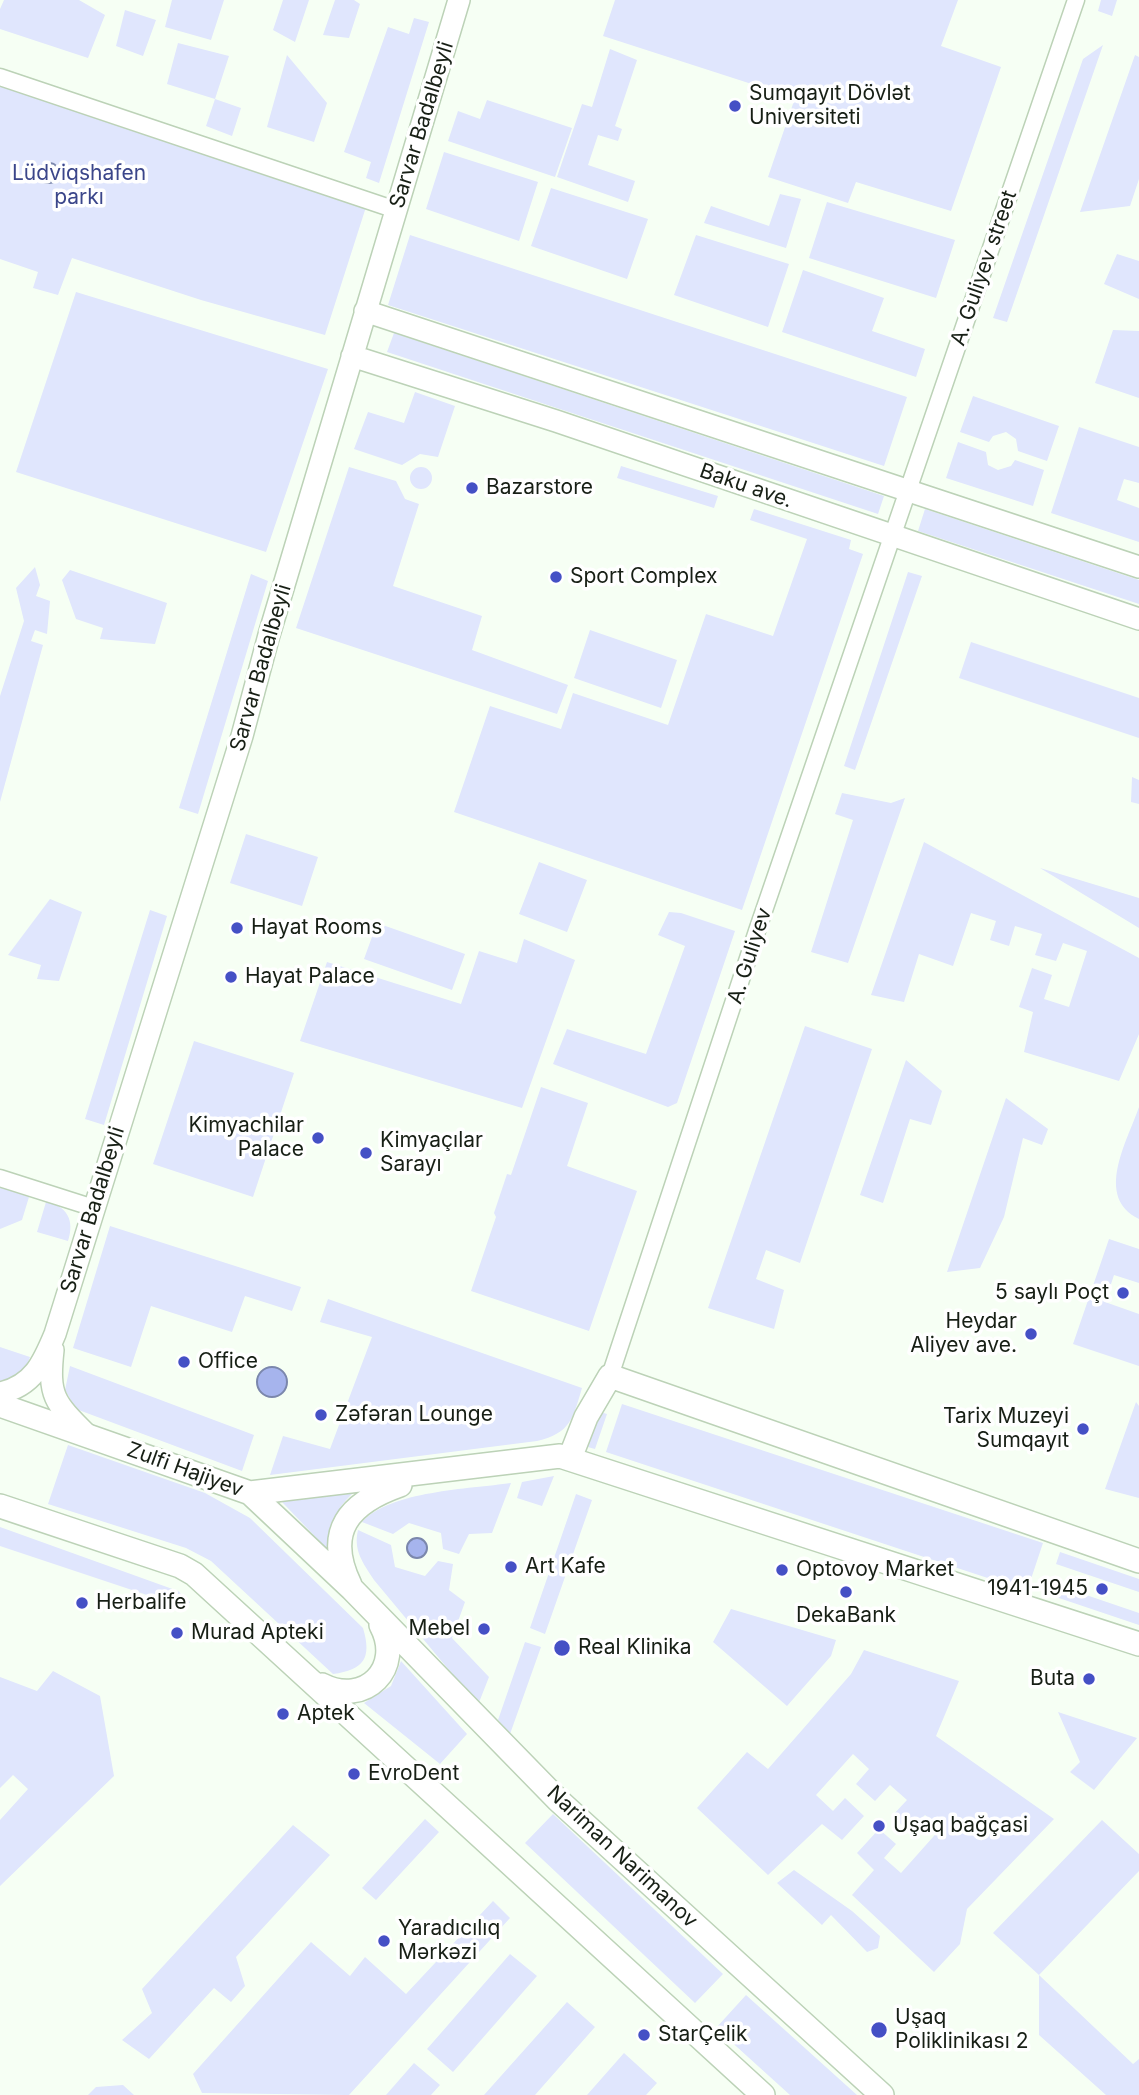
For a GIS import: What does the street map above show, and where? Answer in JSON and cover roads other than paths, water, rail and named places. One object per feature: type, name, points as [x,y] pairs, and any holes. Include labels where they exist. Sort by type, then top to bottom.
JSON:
[{"type":"main road","points":[[570,1458],[586,1417],[610,1376],[1139,1560]]},
{"type":"main road","name":"Zulfi Hajiyev","points":[[0,1405],[250,1493],[371,1610]]},
{"type":"main road","points":[[250,1493],[543,1456],[570,1458],[1139,1644]]},
{"type":"main road","points":[[352,1589],[345,1574],[339,1547],[340,1535],[350,1514],[368,1497],[442,1470]]},
{"type":"main road","points":[[0,1506],[187,1569],[305,1673],[763,2095]]},
{"type":"main road","points":[[305,1673],[332,1691],[347,1692],[372,1684],[386,1667],[389,1648],[387,1636],[371,1610]]},
{"type":"main road","name":"Nariman Narimanov","points":[[371,1610],[558,1800],[882,2095]]},
{"type":"street","name":"Sarvar Badalbeyli","points":[[55,1334],[242,736],[365,311],[459,0]]},
{"type":"street","name":"A. Guliyev street","points":[[894,537],[1076,0]]},
{"type":"street","points":[[0,77],[396,210]]},
{"type":"street","points":[[365,311],[1139,567]]},
{"type":"street","name":"Baku ave.","points":[[352,356],[556,421],[1139,619]]},
{"type":"street","name":"A. Guliyev","points":[[610,1376],[758,928],[894,537]]},
{"type":"street","points":[[0,1178],[94,1208]]},
{"type":"street","points":[[0,1393],[14,1390],[32,1378],[55,1334]]},
{"type":"street","points":[[55,1334],[51,1391],[56,1403],[86,1434]]},
{"type":"water","points":[[49,163],[56,166],[59,173],[56,180],[49,183],[42,180],[39,173],[42,166]]},
{"type":"water","points":[[272,1367],[278,1368],[286,1376],[286,1388],[278,1396],[272,1397],[266,1396],[258,1388],[257,1382],[258,1376],[266,1368]]},
{"type":"water","points":[[417,1538],[424,1541],[427,1548],[424,1555],[417,1558],[410,1555],[407,1548],[410,1541]]},
{"type":"place","name":"Sumqayıt Dövlət Universiteti","points":[[735,106]]},
{"type":"place","name":"Bazarstore","points":[[472,488]]},
{"type":"place","name":"Sport Complex","points":[[556,577]]},
{"type":"place","name":"Hayat Rooms","points":[[237,928]]},
{"type":"place","name":"Hayat Palace","points":[[231,977]]},
{"type":"place","name":"Kimyachilar Palace","points":[[318,1138]]},
{"type":"place","name":"Kimyaçılar Sarayı","points":[[366,1153]]},
{"type":"place","name":"5 saylı Poçt","points":[[1123,1293]]},
{"type":"place","name":"Heydar Aliyev ave.","points":[[1031,1334]]},
{"type":"place","name":"Office","points":[[184,1362]]},
{"type":"place","name":"Zәfәran Lounge","points":[[321,1415]]},
{"type":"place","name":"Tarix Muzeyi Sumqayıt","points":[[1083,1429]]},
{"type":"place","name":"Art Kafe","points":[[511,1567]]},
{"type":"place","name":"Optovoy Market","points":[[782,1570]]},
{"type":"place","name":"1941-1945","points":[[1102,1589]]},
{"type":"place","name":"DekaBank","points":[[846,1592]]},
{"type":"place","name":"Herbalife","points":[[82,1603]]},
{"type":"place","name":"Mebel","points":[[484,1629]]},
{"type":"place","name":"Murad Apteki","points":[[177,1633]]},
{"type":"place","name":"Real Klinika","points":[[562,1648]]},
{"type":"place","name":"Buta","points":[[1089,1679]]},
{"type":"place","name":"Aptek","points":[[283,1714]]},
{"type":"place","name":"EvroDent","points":[[354,1774]]},
{"type":"place","name":"Uşaq bağçasi","points":[[879,1826]]},
{"type":"place","name":"Yaradıcılıq Mərkəzi","points":[[384,1941]]},
{"type":"place","name":"Uşaq Poliklinikası 2","points":[[879,2030]]},
{"type":"place","name":"StarÇelik","points":[[644,2035]]},
{"type":"park label","name":"Lüdviqshafen parkı","points":[[79,186]]}]
